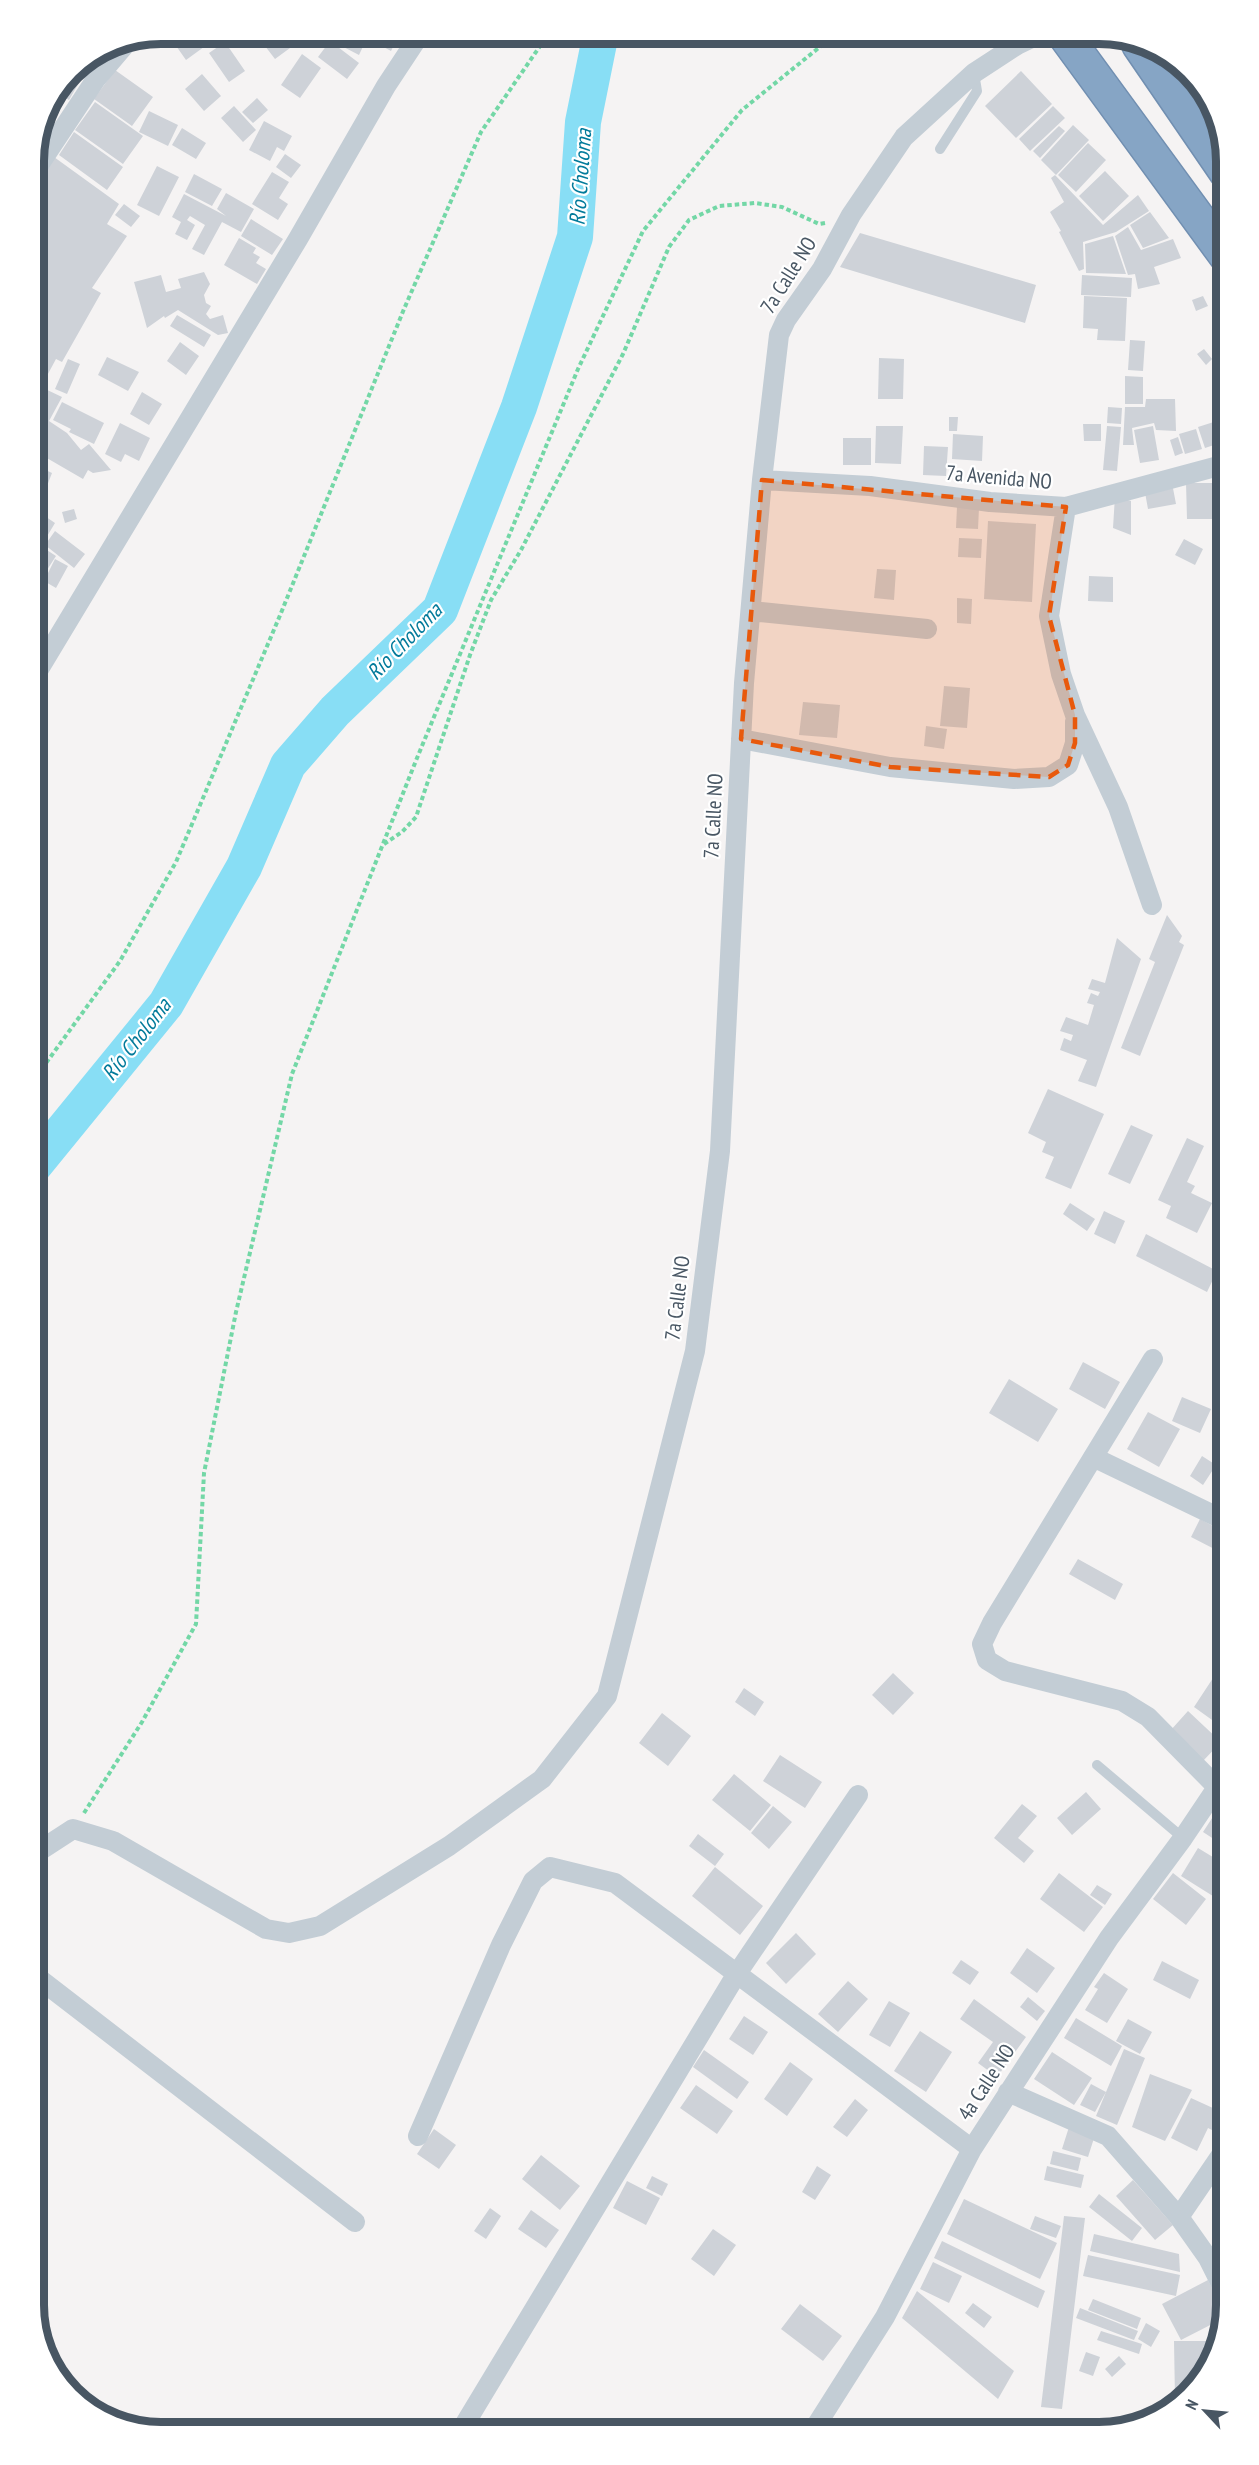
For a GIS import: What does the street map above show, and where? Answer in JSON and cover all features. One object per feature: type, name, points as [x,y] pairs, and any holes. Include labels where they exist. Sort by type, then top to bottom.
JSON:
[{"type":"highway","points":[[1072,44],[1216,242]]},
{"type":"highway","points":[[1148,58],[1215,157]]},
{"type":"street","points":[[44,661],[292,250],[386,86],[414,44]]},
{"type":"street","name":"7a Calle NO","points":[[73,1829],[113,1841],[266,1929],[289,1933],[320,1926],[449,1845],[542,1779],[607,1696],[695,1351],[720,1151],[741,739],[762,480],[779,334],[786,320],[822,269],[851,215],[904,137],[974,73],[1019,44]]},
{"type":"street","points":[[44,157],[111,54]]},
{"type":"street","name":"7a Avenida NO","points":[[762,480],[870,486],[990,502],[1066,507],[1216,467]]},
{"type":"street","points":[[1066,507],[1049,616],[1061,674],[1075,715],[1118,807],[1152,905]]},
{"type":"street","points":[[751,611],[927,629]]},
{"type":"street","points":[[741,739],[890,766],[1014,779],[1049,777],[1068,765],[1075,743],[1075,715]]},
{"type":"street","points":[[1153,1359],[992,1623],[982,1644],[987,1660],[1005,1671],[1122,1701],[1148,1717],[1216,1776]]},
{"type":"street","points":[[1093,1457],[1216,1516]]},
{"type":"street","name":"4a Calle NO","points":[[819,2422],[885,2317],[972,2149],[1109,1938],[1183,1839],[1216,1788]]},
{"type":"street","points":[[466,2421],[736,1975],[858,1795]]},
{"type":"street","points":[[44,1848],[73,1829]]},
{"type":"street","points":[[418,2136],[501,1945],[533,1881],[550,1867],[615,1884],[972,2149]]},
{"type":"street","points":[[44,1982],[355,2222]]},
{"type":"street","points":[[1008,2092],[1108,2136],[1179,2217],[1208,2258],[1216,2274]]},
{"type":"street","points":[[1179,2217],[1216,2163]]},
{"type":"lane","points":[[940,149],[977,91],[974,73]]},
{"type":"lane","points":[[1097,1765],[1183,1839]]},
{"type":"path","points":[[44,1066],[120,961],[176,862],[331,492],[404,309],[481,132],[541,44]]},
{"type":"path","points":[[73,1829],[142,1722],[196,1624],[204,1473],[236,1312],[292,1074],[578,369],[643,231],[742,110],[823,44]]},
{"type":"path","points":[[383,845],[402,832],[416,818],[470,654],[491,600],[521,550],[623,354],[669,247],[682,229],[689,220],[719,206],[755,203],[782,207],[819,224],[834,223],[851,215]]},
{"type":"highlighted area","points":[[762,480],[1066,507],[1049,616],[1075,715],[1075,743],[1068,765],[1049,777],[890,767],[741,739]]},
{"type":"building","points":[[175,44],[208,44],[186,60]]},
{"type":"building","points":[[222,44],[226,44],[245,71],[229,82],[209,53]]},
{"type":"building","points":[[268,44],[296,44],[275,59],[265,46]]},
{"type":"building","points":[[328,44],[334,44],[359,63],[347,79],[318,57]]},
{"type":"building","points":[[338,44],[364,44],[359,55]]},
{"type":"building","points":[[378,44],[394,44],[391,51]]},
{"type":"building","points":[[302,54],[321,68],[300,98],[281,85]]},
{"type":"building","points":[[115,70],[153,97],[132,126],[94,99]]},
{"type":"building","points":[[1021,71],[1052,104],[1016,138],[985,106]]},
{"type":"building","points":[[85,72],[85,72],[69,100],[63,96]]},
{"type":"building","points":[[202,74],[221,96],[204,111],[185,89]]},
{"type":"building","points":[[257,98],[268,110],[253,123],[242,112]]},
{"type":"building","points":[[95,102],[143,136],[123,164],[75,130]]},
{"type":"building","points":[[234,106],[256,130],[243,142],[221,118]]},
{"type":"building","points":[[1053,106],[1065,118],[1030,151],[1019,139]]},
{"type":"building","points":[[149,111],[178,125],[168,146],[139,132]]},
{"type":"building","points":[[264,121],[292,136],[284,151],[277,147],[270,161],[249,150]]},
{"type":"building","points":[[1073,125],[1089,140],[1056,175],[1041,160]]},
{"type":"building","points":[[49,126],[56,132],[45,144]]},
{"type":"building","points":[[1059,126],[1065,131],[1040,158],[1033,151]]},
{"type":"building","points":[[182,128],[206,143],[196,159],[172,145]]},
{"type":"building","points":[[74,132],[123,167],[107,190],[59,155]]},
{"type":"building","points":[[1088,143],[1106,160],[1076,192],[1058,175]]},
{"type":"building","points":[[285,154],[301,165],[291,178],[276,167]]},
{"type":"building","points":[[54,157],[119,204],[107,224],[127,236],[92,288],[101,293],[62,362],[56,359],[44,381],[44,172]]},
{"type":"building","points":[[157,166],[179,177],[159,216],[137,205]]},
{"type":"building","points":[[1105,171],[1129,196],[1103,221],[1079,196]]},
{"type":"building","points":[[272,172],[289,182],[279,198],[288,204],[278,220],[252,204]]},
{"type":"building","points":[[194,174],[222,189],[212,206],[185,192]]},
{"type":"building","points":[[1055,175],[1103,225],[1138,195],[1149,211],[1116,232],[1083,242],[1084,269],[1079,271],[1050,212],[1064,202],[1051,178]]},
{"type":"building","points":[[226,193],[254,209],[241,232],[222,222],[204,255],[192,249],[205,225],[190,216],[187,220],[195,225],[187,240],[175,234],[181,222],[172,217],[184,194],[226,216],[217,209]]},
{"type":"building","points":[[124,204],[140,216],[131,227],[115,215]]},
{"type":"building","points":[[1150,212],[1169,238],[1143,248],[1130,225]]},
{"type":"building","points":[[251,219],[283,239],[272,255],[241,236]]},
{"type":"building","points":[[1128,227],[1141,250],[1173,239],[1181,258],[1154,267],[1160,284],[1138,289],[1135,274],[1128,275],[1115,236]]},
{"type":"building","points":[[860,233],[1036,285],[1025,323],[840,267]]},
{"type":"building","points":[[1113,236],[1126,274],[1086,273],[1085,244]]},
{"type":"building","points":[[239,238],[256,248],[253,253],[260,257],[256,263],[266,269],[257,284],[224,265]]},
{"type":"building","points":[[204,272],[210,284],[204,295],[206,303],[211,306],[206,314],[210,319],[223,315],[228,333],[218,335],[178,310],[165,318],[164,316],[147,328],[134,282],[161,275],[166,292],[181,288],[178,279]]},
{"type":"building","points":[[1082,275],[1132,278],[1131,297],[1081,295]]},
{"type":"building","points":[[1084,296],[1127,298],[1125,341],[1097,340],[1098,329],[1083,328]]},
{"type":"building","points":[[1203,296],[1208,306],[1196,311],[1192,300]]},
{"type":"building","points":[[177,315],[211,335],[204,347],[170,326]]},
{"type":"building","points":[[1130,340],[1145,341],[1143,371],[1128,370]]},
{"type":"building","points":[[180,342],[199,356],[186,375],[167,361]]},
{"type":"building","points":[[1204,349],[1212,359],[1206,365],[1197,354]]},
{"type":"building","points":[[107,357],[139,372],[128,391],[98,375]]},
{"type":"building","points":[[879,358],[904,359],[903,399],[878,399]]},
{"type":"building","points":[[68,359],[80,364],[67,394],[55,389]]},
{"type":"building","points":[[1125,376],[1143,377],[1143,404],[1125,404]]},
{"type":"building","points":[[44,388],[62,397],[49,421],[67,433],[81,450],[89,444],[111,470],[93,473],[88,470],[83,479],[44,456]]},
{"type":"building","points":[[142,392],[162,404],[149,425],[130,414]]},
{"type":"building","points":[[1146,399],[1175,399],[1176,431],[1156,430],[1154,423],[1132,428],[1134,445],[1123,445],[1125,407],[1145,407]]},
{"type":"building","points":[[62,402],[104,423],[94,444],[69,432],[71,429],[53,420]]},
{"type":"building","points":[[1108,407],[1122,408],[1121,424],[1107,423]]},
{"type":"building","points":[[949,417],[958,417],[957,431],[949,431]]},
{"type":"building","points":[[1216,421],[1216,444],[1205,448],[1198,427]]},
{"type":"building","points":[[120,423],[150,438],[139,461],[125,454],[121,462],[105,454]]},
{"type":"building","points":[[1083,424],[1101,424],[1101,441],[1084,441]]},
{"type":"building","points":[[876,426],[903,426],[901,464],[875,463]]},
{"type":"building","points":[[1107,426],[1121,427],[1117,471],[1103,470]]},
{"type":"building","points":[[1153,426],[1159,460],[1140,463],[1134,430]]},
{"type":"building","points":[[1196,429],[1202,449],[1185,454],[1179,434]]},
{"type":"building","points":[[953,434],[983,436],[982,461],[952,459]]},
{"type":"building","points":[[1178,437],[1183,453],[1175,456],[1170,440]]},
{"type":"building","points":[[843,438],[871,438],[871,465],[843,465]]},
{"type":"building","points":[[924,446],[948,447],[946,476],[923,475]]},
{"type":"building","points":[[44,469],[52,473],[47,486],[44,484]]},
{"type":"building","points":[[1172,483],[1176,504],[1148,509],[1144,487]]},
{"type":"building","points":[[1186,483],[1214,483],[1214,519],[1187,519]]},
{"type":"building","points":[[1115,496],[1131,501],[1131,535],[1113,528]]},
{"type":"building","points":[[957,507],[979,508],[978,529],[956,528]]},
{"type":"building","points":[[74,509],[77,519],[65,523],[62,512]]},
{"type":"building","points":[[44,516],[55,523],[46,538],[44,537]]},
{"type":"building","points":[[988,521],[1036,524],[1032,602],[984,599]]},
{"type":"building","points":[[55,531],[85,554],[74,568],[45,545]]},
{"type":"building","points":[[959,538],[982,539],[981,558],[958,557]]},
{"type":"building","points":[[1184,539],[1203,549],[1195,565],[1175,555]]},
{"type":"building","points":[[44,548],[56,556],[44,572]]},
{"type":"building","points":[[55,559],[68,566],[56,588],[44,581]]},
{"type":"building","points":[[877,569],[896,570],[894,600],[874,598]]},
{"type":"building","points":[[1089,576],[1113,577],[1113,602],[1088,601]]},
{"type":"building","points":[[957,598],[972,599],[971,624],[957,623]]},
{"type":"building","points":[[944,686],[970,688],[967,728],[940,726]]},
{"type":"building","points":[[803,702],[840,705],[837,738],[799,735]]},
{"type":"building","points":[[926,726],[947,729],[944,749],[924,746]]},
{"type":"building","points":[[1167,915],[1182,936],[1179,942],[1184,945],[1140,1056],[1121,1048],[1155,962],[1149,959]]},
{"type":"building","points":[[1117,938],[1141,959],[1096,1087],[1078,1081],[1087,1060],[1060,1050],[1064,1038],[1071,1041],[1073,1035],[1060,1031],[1066,1017],[1088,1025],[1094,1005],[1087,1003],[1091,993],[1098,996],[1100,992],[1088,989],[1092,979],[1105,983]]},
{"type":"building","points":[[1048,1089],[1104,1114],[1071,1189],[1045,1178],[1054,1157],[1042,1152],[1046,1142],[1028,1133]]},
{"type":"building","points":[[1131,1125],[1153,1135],[1130,1184],[1108,1174]]},
{"type":"building","points":[[1187,1138],[1204,1146],[1187,1182],[1195,1186],[1191,1193],[1212,1203],[1197,1233],[1166,1218],[1171,1206],[1158,1200]]},
{"type":"building","points":[[1070,1203],[1095,1219],[1087,1231],[1063,1214]]},
{"type":"building","points":[[1104,1211],[1125,1221],[1115,1244],[1094,1234]]},
{"type":"building","points":[[1146,1234],[1216,1270],[1216,1273],[1207,1292],[1136,1256]]},
{"type":"building","points":[[1083,1362],[1120,1382],[1105,1409],[1069,1389]]},
{"type":"building","points":[[1009,1379],[1058,1409],[1038,1442],[989,1413]]},
{"type":"building","points":[[1182,1397],[1211,1409],[1200,1433],[1172,1421]]},
{"type":"building","points":[[1148,1412],[1180,1429],[1159,1467],[1127,1449]]},
{"type":"building","points":[[1202,1456],[1216,1465],[1203,1485],[1190,1476]]},
{"type":"building","points":[[1200,1519],[1216,1528],[1216,1550],[1191,1537]]},
{"type":"building","points":[[1078,1559],[1123,1584],[1115,1600],[1069,1574]]},
{"type":"building","points":[[893,1673],[914,1693],[893,1715],[872,1695]]},
{"type":"building","points":[[1213,1678],[1216,1680],[1216,1723],[1194,1707]]},
{"type":"building","points":[[744,1688],[764,1702],[755,1716],[735,1702]]},
{"type":"building","points":[[1188,1711],[1216,1737],[1216,1747],[1203,1761],[1170,1731]]},
{"type":"building","points":[[662,1713],[691,1736],[668,1766],[639,1743]]},
{"type":"building","points":[[780,1755],[822,1782],[805,1808],[763,1781]]},
{"type":"building","points":[[734,1774],[771,1805],[750,1831],[712,1800]]},
{"type":"building","points":[[1086,1792],[1101,1809],[1072,1835],[1057,1818]]},
{"type":"building","points":[[1022,1804],[1037,1816],[1018,1838],[1034,1851],[1024,1863],[994,1838]]},
{"type":"building","points":[[773,1806],[792,1822],[769,1849],[751,1833]]},
{"type":"building","points":[[1216,1812],[1216,1840],[1203,1832]]},
{"type":"building","points":[[698,1834],[724,1854],[715,1866],[689,1846]]},
{"type":"building","points":[[1198,1848],[1216,1859],[1216,1898],[1181,1876]]},
{"type":"building","points":[[715,1867],[763,1906],[740,1935],[692,1896]]},
{"type":"building","points":[[1059,1873],[1103,1907],[1084,1932],[1040,1899]]},
{"type":"building","points":[[1173,1873],[1206,1899],[1186,1925],[1153,1899]]},
{"type":"building","points":[[1097,1885],[1112,1894],[1105,1905],[1090,1895]]},
{"type":"building","points":[[796,1933],[816,1954],[786,1984],[766,1963]]},
{"type":"building","points":[[1027,1948],[1055,1968],[1037,1993],[1010,1973]]},
{"type":"building","points":[[961,1960],[979,1972],[970,1985],[952,1973]]},
{"type":"building","points":[[1162,1961],[1199,1980],[1190,1999],[1153,1980]]},
{"type":"building","points":[[1104,1973],[1128,1989],[1107,2023],[1085,2010],[1098,1989],[1094,1987]]},
{"type":"building","points":[[848,1981],[868,1999],[838,2032],[818,2014]]},
{"type":"building","points":[[1028,1997],[1045,2011],[1037,2021],[1020,2007]]},
{"type":"building","points":[[974,1999],[1026,2037],[997,2077],[978,2063],[993,2042],[960,2019]]},
{"type":"building","points":[[889,2001],[910,2013],[890,2047],[869,2035]]},
{"type":"building","points":[[744,2016],[768,2032],[753,2055],[729,2039]]},
{"type":"building","points":[[1076,2018],[1122,2046],[1111,2066],[1064,2038]]},
{"type":"building","points":[[1128,2019],[1152,2032],[1140,2054],[1116,2041]]},
{"type":"building","points":[[920,2031],[952,2052],[926,2092],[894,2071]]},
{"type":"building","points":[[1124,2049],[1145,2058],[1117,2125],[1096,2116]]},
{"type":"building","points":[[704,2050],[749,2082],[737,2099],[693,2067]]},
{"type":"building","points":[[1052,2052],[1092,2078],[1074,2105],[1034,2079]]},
{"type":"building","points":[[790,2062],[813,2079],[787,2116],[764,2099]]},
{"type":"building","points":[[1150,2074],[1192,2090],[1165,2141],[1132,2127]]},
{"type":"building","points":[[1091,2084],[1106,2092],[1095,2112],[1080,2105]]},
{"type":"building","points":[[696,2085],[733,2111],[717,2134],[680,2108]]},
{"type":"building","points":[[1191,2098],[1216,2109],[1216,2132],[1208,2128],[1197,2151],[1171,2138]]},
{"type":"building","points":[[855,2099],[868,2110],[847,2137],[833,2127]]},
{"type":"building","points":[[1069,2127],[1095,2135],[1088,2157],[1062,2149]]},
{"type":"building","points":[[434,2129],[456,2145],[439,2169],[417,2154]]},
{"type":"building","points":[[1053,2151],[1081,2158],[1078,2171],[1050,2164]]},
{"type":"building","points":[[541,2155],[580,2186],[560,2210],[522,2179]]},
{"type":"building","points":[[817,2166],[831,2175],[815,2200],[802,2192]]},
{"type":"building","points":[[1047,2166],[1084,2175],[1081,2188],[1044,2180]]},
{"type":"building","points":[[652,2176],[668,2184],[662,2196],[646,2188]]},
{"type":"building","points":[[1133,2180],[1173,2225],[1155,2240],[1116,2196]]},
{"type":"building","points":[[627,2181],[660,2198],[646,2225],[613,2208]]},
{"type":"building","points":[[1099,2194],[1142,2228],[1132,2241],[1089,2207]]},
{"type":"building","points":[[964,2199],[1057,2243],[1040,2279],[947,2234]]},
{"type":"building","points":[[490,2208],[501,2216],[486,2239],[474,2231]]},
{"type":"building","points":[[531,2210],[559,2230],[546,2248],[518,2229]]},
{"type":"building","points":[[1035,2216],[1061,2226],[1056,2238],[1030,2229]]},
{"type":"building","points":[[1064,2216],[1085,2218],[1062,2409],[1041,2407]]},
{"type":"building","points":[[713,2229],[736,2245],[714,2276],[691,2259]]},
{"type":"building","points":[[1094,2234],[1179,2254],[1180,2272],[1090,2251]]},
{"type":"building","points":[[942,2241],[1045,2291],[1038,2308],[934,2258]]},
{"type":"building","points":[[1088,2255],[1180,2275],[1176,2296],[1083,2276]]},
{"type":"building","points":[[933,2262],[962,2276],[949,2303],[920,2289]]},
{"type":"building","points":[[1208,2280],[1216,2296],[1213,2323],[1181,2340],[1162,2304]]},
{"type":"building","points":[[917,2291],[1014,2371],[998,2399],[902,2318]]},
{"type":"building","points":[[1093,2299],[1141,2318],[1137,2329],[1088,2310]]},
{"type":"building","points":[[973,2303],[992,2317],[984,2328],[965,2313]]},
{"type":"building","points":[[800,2304],[842,2336],[823,2361],[781,2329]]},
{"type":"building","points":[[1080,2308],[1138,2331],[1134,2340],[1076,2318]]},
{"type":"building","points":[[1146,2323],[1160,2331],[1151,2347],[1138,2339]]},
{"type":"building","points":[[1101,2331],[1142,2344],[1139,2354],[1097,2340]]},
{"type":"building","points":[[1174,2341],[1209,2341],[1196,2369],[1187,2381],[1175,2381],[1175,2392]]},
{"type":"building","points":[[1086,2352],[1100,2357],[1093,2376],[1079,2371]]},
{"type":"building","points":[[1119,2356],[1126,2364],[1112,2377],[1105,2369]]},
{"type":"waterway","name":"Río Choloma","points":[[44,1154],[166,1004],[244,867],[288,765],[335,711],[440,610],[519,407],[575,237],[583,122],[599,44]]}]
